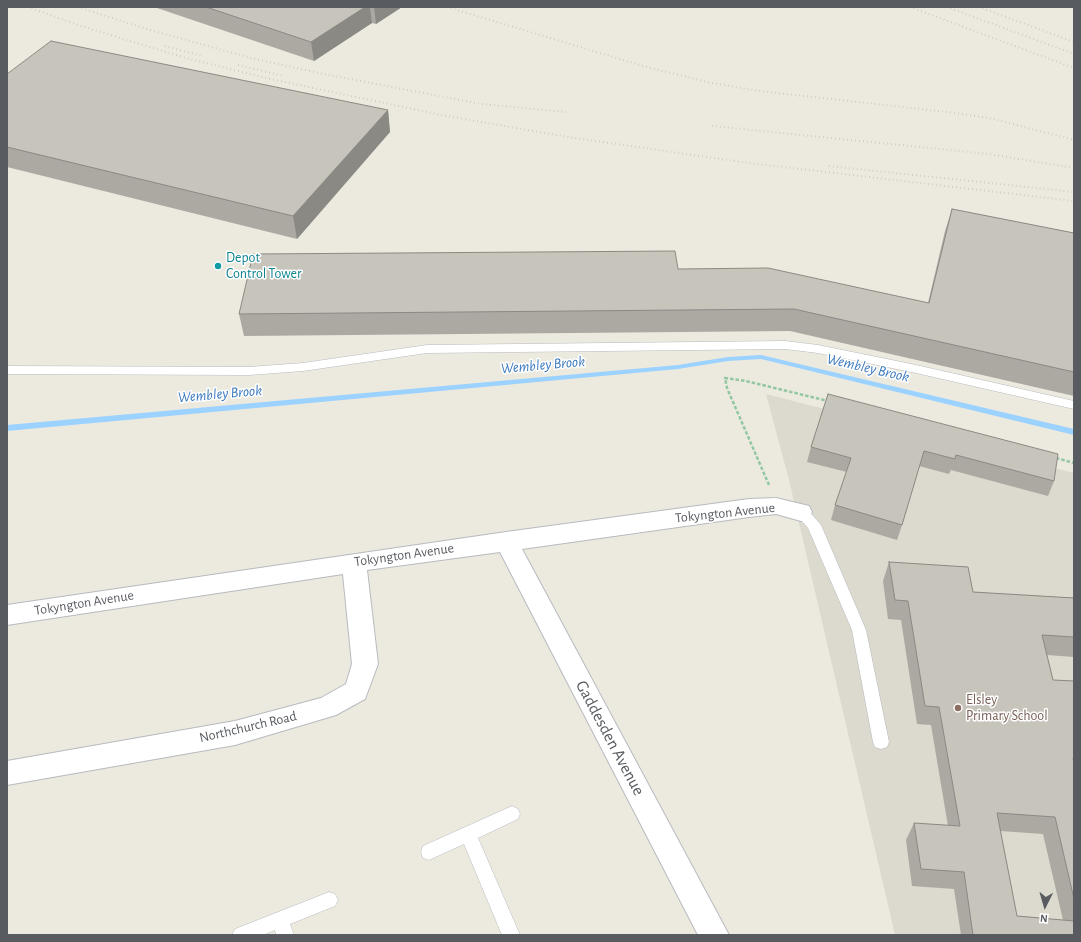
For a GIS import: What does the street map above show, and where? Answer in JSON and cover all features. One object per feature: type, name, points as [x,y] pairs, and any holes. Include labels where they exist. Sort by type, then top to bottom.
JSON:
[{"type":"street","name":"Tokyngton Avenue","points":[[7,615],[506,541],[749,508],[776,506],[802,512]]},
{"type":"street","name":"Gaddesden Avenue","points":[[506,541],[714,935]]},
{"type":"street","name":"Northchurch Road","points":[[7,773],[235,733],[327,707],[356,692],[365,664],[354,563]]},
{"type":"lane","points":[[7,370],[250,371],[303,367],[427,349],[785,345],[818,349],[916,369],[1074,405]]},
{"type":"lane","points":[[802,512],[814,526],[859,630],[881,742]]},
{"type":"lane","points":[[429,852],[512,814]]},
{"type":"lane","points":[[468,834],[511,935]]},
{"type":"lane","points":[[241,935],[282,927],[329,900]]},
{"type":"path","points":[[776,506],[771,488],[727,388],[725,378],[746,381],[830,402]]},
{"type":"path","points":[[1051,457],[1074,463]]},
{"type":"shaded area","name":"Elsley Primary School","points":[[766,394],[1074,473],[1074,935],[895,935],[789,480]]},
{"type":"building","points":[[206,7],[365,7],[311,42]]},
{"type":"building","points":[[51,41],[388,110],[293,216],[7,147],[7,74]]},
{"type":"building","points":[[952,209],[1074,233],[1074,372],[794,309],[239,314],[253,254],[675,251],[678,269],[768,268],[929,303]]},
{"type":"building","points":[[828,394],[1058,454],[1054,481],[956,455],[955,459],[924,451],[902,525],[835,505],[851,458],[811,447]]},
{"type":"building","points":[[889,562],[968,567],[973,592],[1074,598],[1074,637],[1042,635],[1053,680],[1074,681],[1074,899],[1055,817],[997,813],[1017,916],[1074,921],[1074,935],[973,935],[964,872],[921,869],[914,823],[960,826],[939,707],[925,706],[908,601],[895,600]]},
{"type":"waterway","name":"Wembley Brook","points":[[7,428],[678,367],[728,359],[761,357],[1074,432]]},
{"type":"railway","points":[[28,7],[78,25],[186,58],[266,78],[441,115],[568,137],[749,163],[1074,201]]},
{"type":"railway","points":[[78,7],[150,30],[251,58],[319,73],[481,104],[566,112]]},
{"type":"railway","points":[[447,7],[650,68],[712,83],[760,91],[956,113],[994,119],[1074,140]]},
{"type":"railway","points":[[910,7],[1074,68]]},
{"type":"railway","points":[[947,7],[1074,54]]},
{"type":"railway","points":[[979,7],[1074,42]]},
{"type":"railway","points":[[165,46],[202,56]]},
{"type":"railway","points":[[238,65],[283,76]]},
{"type":"railway","points":[[712,126],[989,154],[1074,168]]},
{"type":"railway","points":[[829,166],[1074,192]]},
{"type":"place","name":"Depot Control Tower","points":[[218,266]]},
{"type":"place","name":"Elsley Primary School","points":[[958,708]]}]
